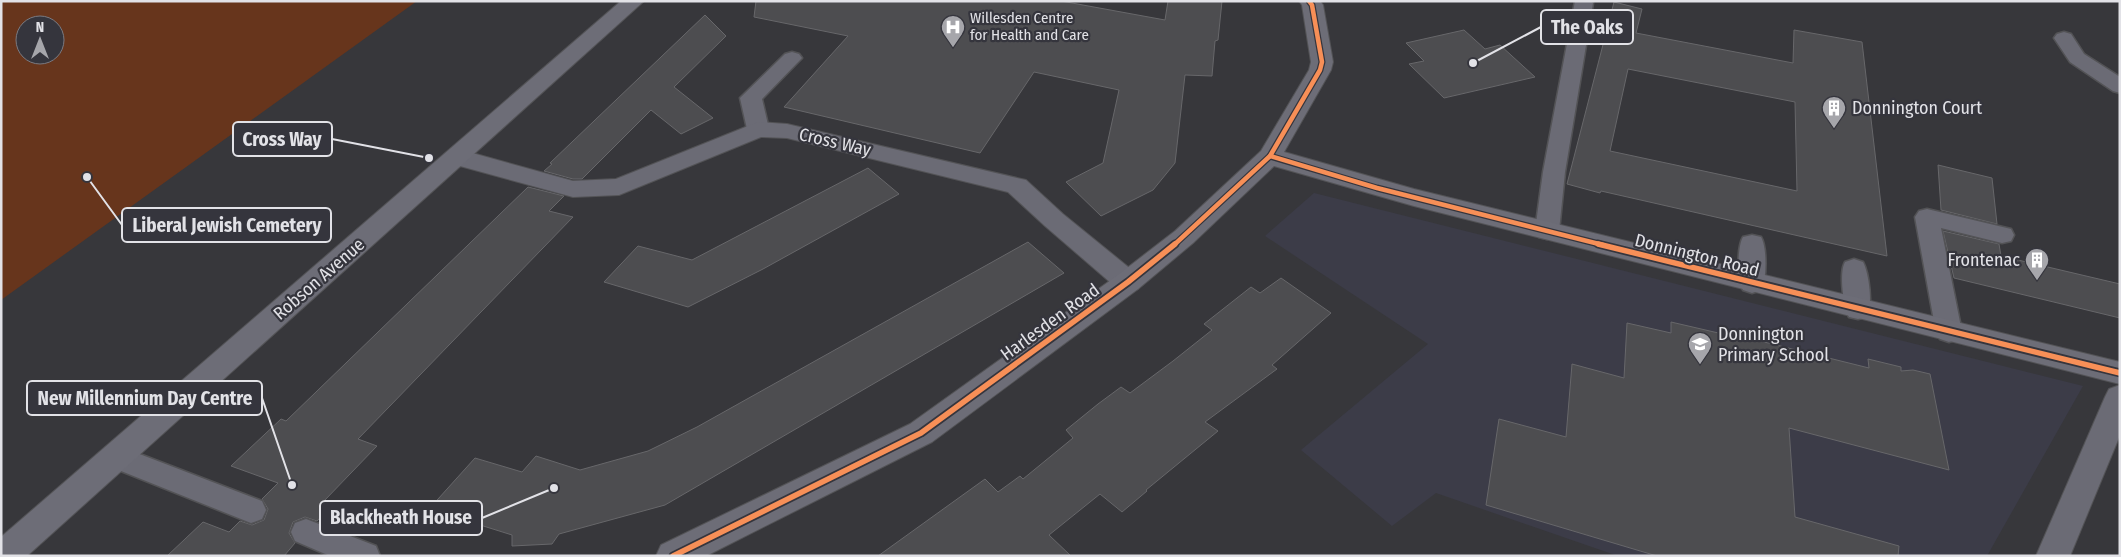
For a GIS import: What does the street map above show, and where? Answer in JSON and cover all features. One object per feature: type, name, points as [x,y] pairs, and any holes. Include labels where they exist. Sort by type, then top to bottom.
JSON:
[{"type":"street","name":"Robson Avenue","points":[[3,556],[634,1]]},
{"type":"street","name":"Harlesden Road","points":[[674,556],[921,433],[1128,282],[1184,238],[1270,156],[1320,70],[1322,62],[1312,5],[1309,1]]},
{"type":"street","name":"Cross Way","points":[[458,157],[573,189],[619,187],[758,129],[787,131],[1017,186],[1054,220],[1128,282]]},
{"type":"street","name":"Donnington Road","points":[[1270,156],[1299,166],[1418,198],[1752,284],[2120,373]]},
{"type":"street","points":[[2054,556],[2120,397]]},
{"type":"lane","points":[[1547,231],[1554,172],[1583,4]]},
{"type":"lane","points":[[2064,38],[2077,58],[2120,87]]},
{"type":"lane","points":[[758,129],[751,98],[792,58]]},
{"type":"lane","points":[[1950,332],[1927,217],[2002,235]]},
{"type":"lane","points":[[1752,243],[1752,284]]},
{"type":"lane","points":[[1854,268],[1858,310]]},
{"type":"lane","points":[[116,457],[251,510]]},
{"type":"lane","points":[[306,532],[365,556]]},
{"type":"shaded area","points":[[1,1],[417,1],[1,300]]},
{"type":"shaded area","name":"Donnington Primary School","points":[[1314,193],[2083,386],[1987,556],[1618,556],[1436,493],[1392,526],[1301,450],[1428,344],[1265,236]]},
{"type":"building","points":[[756,1],[1061,1],[1165,20],[1168,1],[1222,1],[1218,40],[1215,41],[1212,76],[1185,75],[1175,163],[1153,190],[1101,216],[1066,182],[1103,163],[1119,90],[1034,72],[980,153],[784,107],[848,36],[754,17]]},
{"type":"building","name":"Donnington Court","points":[[1614,2],[1642,9],[1636,33],[1793,63],[1794,30],[1862,42],[1887,256],[1601,191],[1600,193],[1567,184]],"holes":[[[1628,69],[1795,102],[1797,191],[1610,151]]]},
{"type":"building","points":[[705,15],[726,36],[674,87],[713,118],[681,134],[651,110],[582,179],[573,179],[544,171],[552,164],[550,163]]},
{"type":"building","points":[[1464,30],[1485,49],[1500,45],[1535,77],[1444,98],[1409,64],[1424,61],[1406,43]]},
{"type":"building","points":[[1938,165],[1992,178],[1997,224],[1941,210]]},
{"type":"building","points":[[868,168],[899,194],[763,269],[688,307],[604,282],[638,246],[692,260]]},
{"type":"building","points":[[528,187],[564,196],[549,211],[573,217],[358,439],[377,446],[324,501],[333,504],[317,521],[305,517],[293,522],[289,533],[295,543],[284,556],[167,556],[203,522],[229,532],[240,521],[252,525],[264,520],[268,509],[262,499],[278,483],[231,466],[281,419],[286,421]]},
{"type":"building","name":"Frontenac","points":[[1943,231],[1999,244],[2001,256],[2120,284],[2120,318],[1954,278]]},
{"type":"building","points":[[1028,242],[1064,273],[665,505],[559,534],[552,544],[512,546],[512,535],[429,509],[475,458],[522,472],[536,456],[580,470],[648,451],[697,427]]},
{"type":"building","points":[[1281,278],[1331,313],[1272,365],[1277,369],[1205,422],[1218,431],[1122,512],[1100,494],[1049,535],[1071,556],[878,556],[985,479],[998,492],[1020,476],[1023,479],[1073,438],[1066,430],[1098,404],[1121,387],[1130,393],[1173,361],[1212,330],[1204,324],[1251,287],[1260,293]]},
{"type":"building","points":[[1671,322],[1740,338],[1740,336],[1869,368],[1868,359],[1901,367],[1901,371],[1913,370],[1930,374],[1949,470],[1789,428],[1795,517],[1899,546],[1898,556],[1657,556],[1486,505],[1499,419],[1566,437],[1572,364],[1624,378],[1627,323],[1671,333]]},
{"type":"cycle path","points":[[673,556],[921,433],[1128,282],[1184,237],[1270,156],[1320,70],[1322,62],[1312,5],[1309,1]]},
{"type":"cycle path","points":[[1270,156],[1305,168],[1414,198],[1839,305],[2120,373]]},
{"type":"place","name":"Willesden Centre for Health and Care","points":[[953,48]]},
{"type":"place","name":"The Oaks","points":[[1473,63]]},
{"type":"place","name":"Donnington Court","points":[[1834,129]]},
{"type":"place","name":"Cross Way","points":[[429,158]]},
{"type":"place","name":"Liberal Jewish Cemetery","points":[[87,177]]},
{"type":"place","name":"Frontenac","points":[[2037,281]]},
{"type":"place","name":"Donnington Primary School","points":[[1700,365]]},
{"type":"place","name":"New Millennium Day Centre","points":[[292,485]]},
{"type":"place","name":"Blackheath House","points":[[554,488]]}]
